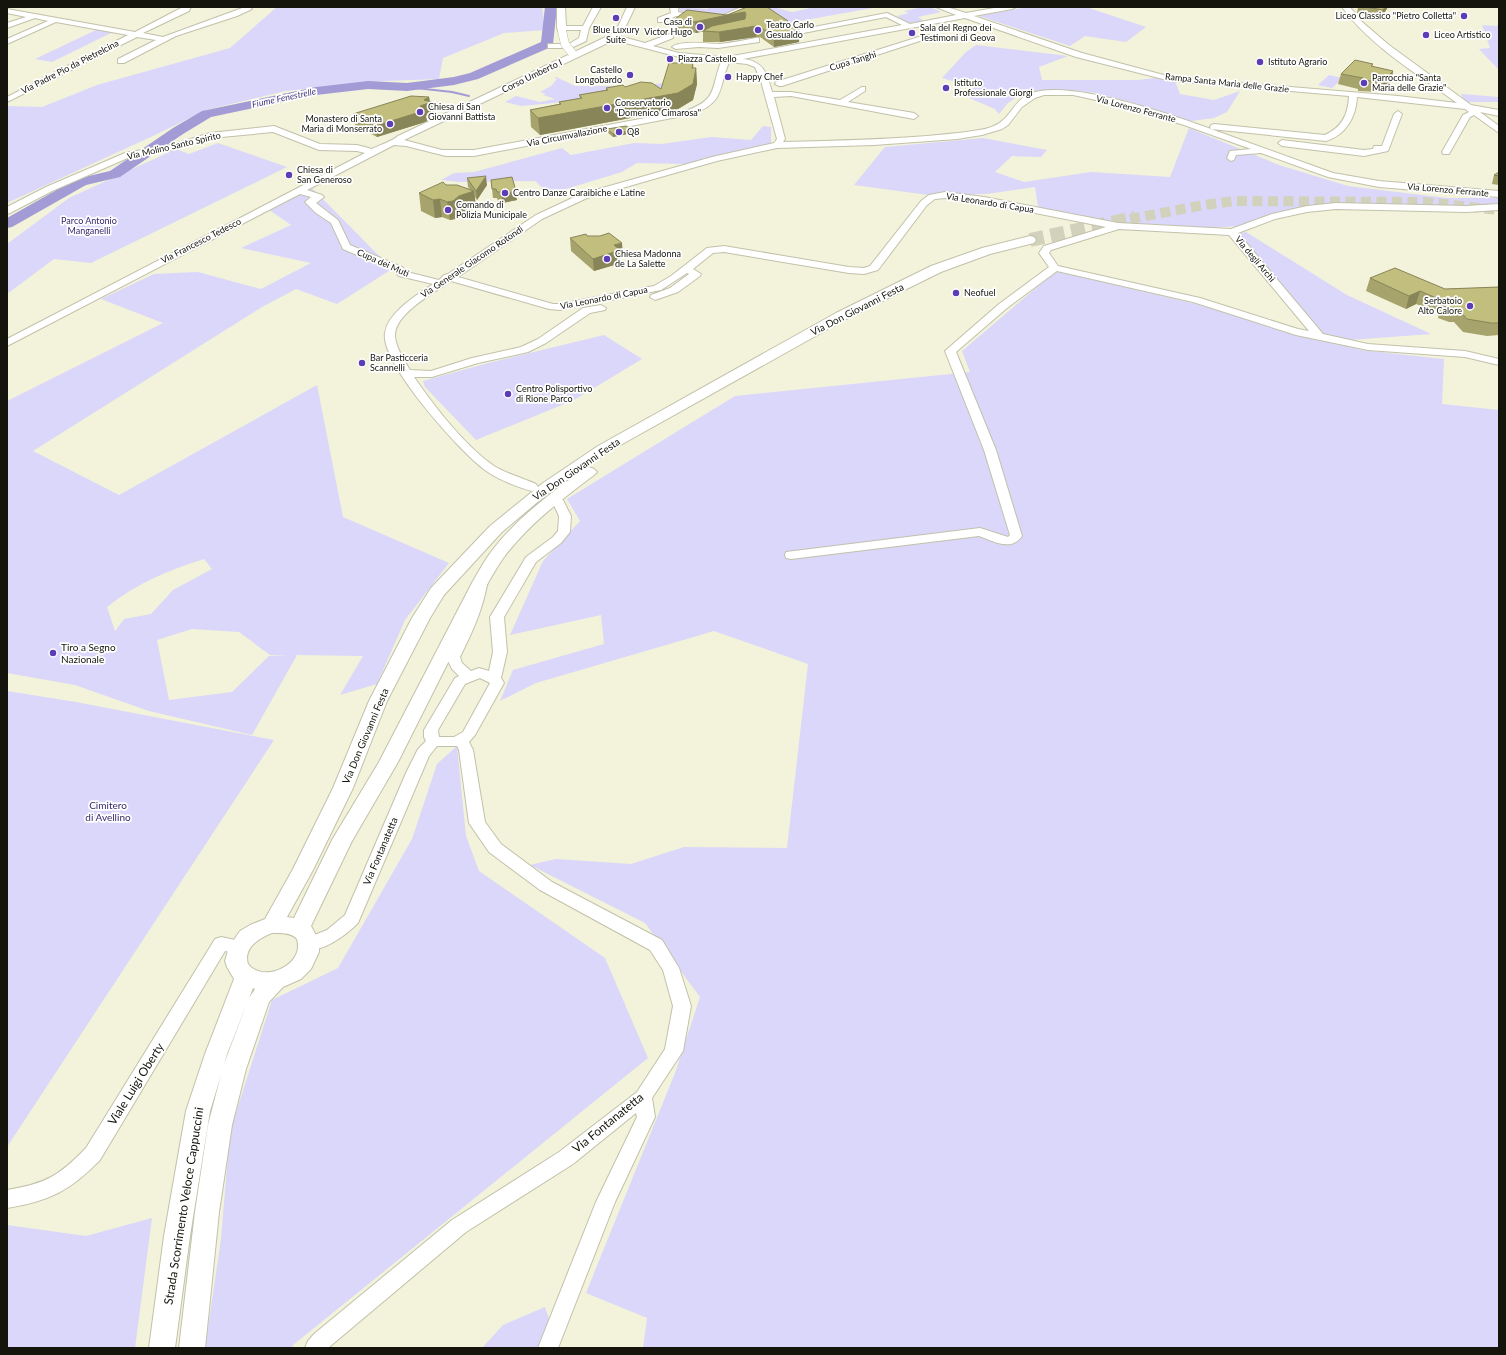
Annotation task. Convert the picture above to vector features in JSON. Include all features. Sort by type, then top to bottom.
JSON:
[{"type":"main road","name":"Via Don Giovanni Festa","points":[[272,926],[303,870],[343,788],[378,701],[421,618],[437,592],[496,529],[548,486],[603,449],[841,316],[936,269],[986,251],[1033,242],[941,276],[894,298],[649,434],[609,458],[555,497],[528,521],[497,555],[481,581],[388,762],[342,840],[304,936]]},
{"type":"main road","points":[[272,926],[291,926],[304,936],[309,953],[305,962],[297,970],[287,976],[276,980],[255,980],[246,977],[236,964],[236,956],[239,947],[252,933],[272,926]]},
{"type":"main road","name":"Strada Scorrimento Veloce Cappuccini","points":[[162,1348],[177,1236],[198,1111],[216,1054],[246,977]]},
{"type":"main road","points":[[192,1348],[207,1212],[220,1125],[234,1069],[260,998],[276,980]]},
{"type":"street","points":[[16,13],[35,7]]},
{"type":"street","name":"Via Padre Pio da Pietrelcina","points":[[7,100],[134,34],[186,9],[187,7]]},
{"type":"street","points":[[561,7],[561,29],[565,44],[574,54]]},
{"type":"street","points":[[551,46],[561,47],[573,45],[583,39],[585,28],[597,7]]},
{"type":"street","name":"Corso Umberto I","points":[[397,142],[401,138],[574,54],[613,37],[619,32],[631,7]]},
{"type":"street","points":[[661,20],[675,10],[716,21],[747,7]]},
{"type":"street","name":"Rampa Santa Maria delle Grazie","points":[[940,7],[967,15],[1079,55],[1171,79],[1383,97],[1467,107],[1499,113]]},
{"type":"street","points":[[726,60],[1012,7]]},
{"type":"street","points":[[1346,7],[1358,23],[1386,47],[1499,130]]},
{"type":"street","points":[[121,60],[163,39],[192,28],[240,14],[248,9]]},
{"type":"street","name":"Via Padre Pio da Pietrelcina","points":[[7,11],[134,34]]},
{"type":"street","points":[[793,33],[887,15],[909,26]]},
{"type":"street","points":[[7,26],[34,16]]},
{"type":"street","points":[[7,42],[55,20]]},
{"type":"street","points":[[561,29],[585,28]]},
{"type":"street","points":[[134,34],[163,39]]},
{"type":"street","points":[[645,46],[670,36]]},
{"type":"street","points":[[613,37],[667,52],[749,62],[767,68],[775,79],[791,94]]},
{"type":"street","name":"Cupa Tanghi","points":[[775,79],[928,37]]},
{"type":"street","points":[[667,52],[696,38]]},
{"type":"street","points":[[676,47],[700,45],[718,46],[756,40]]},
{"type":"street","name":"Via Circumvallazione","points":[[397,142],[442,153],[474,153],[690,112],[706,106],[715,98],[722,68],[726,60]]},
{"type":"street","points":[[758,66],[781,139],[778,145]]},
{"type":"street","points":[[841,103],[862,89]]},
{"type":"street","name":"Via Lorenzo Ferrante","points":[[778,145],[874,142],[957,136],[982,132],[999,127],[1005,123],[1019,105],[1032,96],[1044,93],[1060,92],[1116,102],[1187,123],[1314,170],[1353,180],[1379,184],[1499,194]]},
{"type":"street","points":[[768,95],[791,94],[914,116]]},
{"type":"street","points":[[1353,95],[1353,110]]},
{"type":"street","points":[[1326,138],[1342,129],[1353,110],[1360,103],[1371,98],[1383,97]]},
{"type":"street","points":[[1446,152],[1467,115],[1475,112]]},
{"type":"street","points":[[1385,149],[1398,114]]},
{"type":"street","points":[[1187,123],[1326,138],[1385,149]]},
{"type":"street","name":"Via Molino Santo Spirito","points":[[7,211],[49,189],[128,155],[154,151],[210,136],[274,129],[319,147],[357,148],[373,152]]},
{"type":"street","points":[[1251,147],[1243,138],[1252,134],[1270,133]]},
{"type":"street","name":"Via Francesco Tedesco","points":[[7,343],[298,190],[373,152],[397,142]]},
{"type":"street","points":[[1282,143],[1364,153],[1385,149]]},
{"type":"street","name":"Via Generale Giacomo Rotondi","points":[[532,487],[489,467],[453,434],[406,374],[398,359],[390,338],[391,331],[402,311],[444,280],[539,217],[567,203],[610,188],[715,159],[778,145]]},
{"type":"street","points":[[1231,158],[1233,153],[1262,151]]},
{"type":"street","name":"Cupa dei Muti","points":[[298,190],[319,197],[310,202],[319,211],[335,222],[346,247],[398,269],[403,274],[444,280]]},
{"type":"street","name":"Via Leonardo di Capua","points":[[444,280],[553,307],[560,307],[657,288],[675,278],[710,250],[724,249],[801,263],[864,271],[874,268],[924,203],[932,197],[945,195],[984,200],[1118,226]]},
{"type":"street","name":"Via degli Archi","points":[[1319,336],[1232,232],[1272,217],[1306,209],[1336,206],[1466,209],[1499,207]]},
{"type":"street","points":[[1232,232],[1118,226],[1047,248],[1044,253],[1055,268],[1196,300],[1296,332],[1368,347],[1465,354],[1499,362]]},
{"type":"street","points":[[791,555],[980,532],[1001,540],[1011,541],[1016,536],[990,450],[950,351],[1003,306],[1055,268]]},
{"type":"street","name":"Via Leonardo di Capua","points":[[406,374],[432,374],[476,360],[524,350],[542,341],[587,310],[659,296],[674,290],[696,274],[686,269]]},
{"type":"street","points":[[494,679],[500,652],[497,617],[531,560],[557,540],[564,532],[565,516],[560,503]]},
{"type":"street","points":[[470,676],[456,666],[453,657],[472,620],[477,606],[481,581]]},
{"type":"street","points":[[479,673],[488,675],[494,679],[497,683],[468,735],[461,740],[452,743],[434,741],[431,737],[431,730],[460,682],[479,673]]},
{"type":"street","name":"Via Fontanatetta","points":[[315,1348],[321,1341],[459,1226],[566,1158],[643,1096],[674,1051],[682,1006],[671,968],[656,945],[546,886],[495,848],[477,823],[466,750],[461,740]]},
{"type":"street","name":"Via Fontanatetta","points":[[304,936],[328,938],[343,928],[352,919],[413,773],[423,753],[434,741]]},
{"type":"street","name":"Viale Luigi Oberty","points":[[7,1199],[47,1191],[63,1182],[79,1169],[93,1154],[221,944],[239,947]]},
{"type":"street","points":[[548,1348],[606,1202],[646,1117],[643,1096]]},
{"type":"green space","points":[[277,7],[542,7],[545,30],[504,33],[443,58],[439,79],[383,81],[285,91],[206,110],[7,203],[7,106],[42,107],[97,85],[230,48]]},
{"type":"green space","points":[[681,7],[707,9],[710,7],[740,7],[713,19],[679,11]]},
{"type":"green space","points":[[773,7],[792,12],[815,7],[878,7],[778,25],[759,12]]},
{"type":"green space","points":[[922,7],[930,7],[941,12],[918,17],[924,21],[910,24],[897,16],[909,13],[904,11]]},
{"type":"green space","points":[[1028,7],[1086,7],[1146,27],[1126,42],[1085,36],[1070,46],[979,16]]},
{"type":"green space","points":[[1499,20],[1499,70],[1479,49],[1490,48],[1482,25],[1497,26]]},
{"type":"green space","points":[[98,29],[113,32],[52,62],[35,59]]},
{"type":"green space","points":[[976,45],[1068,56],[1039,67],[1042,80],[1138,80],[1155,78],[1175,81],[1180,94],[1214,100],[1240,91],[1227,112],[1214,118],[1184,122],[1130,102],[1095,93],[1067,90],[1025,91],[1008,103],[999,114],[995,109],[969,98],[974,87],[942,78],[966,52]]},
{"type":"green space","points":[[1329,75],[1343,78],[1332,88],[1318,85]]},
{"type":"green space","points":[[556,77],[575,86],[630,86],[667,83],[665,88],[596,99],[521,106],[505,102],[516,96],[540,102],[555,99],[543,95],[546,94],[540,92],[551,86],[557,79],[554,78]]},
{"type":"green space","points":[[1461,94],[1499,97],[1499,102],[1465,102]]},
{"type":"green space","points":[[763,126],[771,127],[771,146],[686,164],[637,163],[622,172],[549,194],[535,181],[460,182],[441,180],[454,173],[474,172],[562,148],[571,155],[634,143],[662,144],[711,137],[751,140]]},
{"type":"green space","points":[[1189,128],[1279,165],[1348,186],[1447,198],[1499,198],[1499,203],[1453,207],[1322,204],[1288,211],[1239,226],[1207,228],[1122,225],[1038,207],[1035,187],[986,194],[928,195],[854,185],[885,147],[983,138],[1047,150],[1041,157],[1012,156],[995,172],[1024,182],[1091,172],[1170,177]]},
{"type":"green space","name":"Parco Antonio Manganelli","points":[[218,143],[287,167],[91,263],[54,259],[7,294],[7,244],[69,198],[176,149],[189,154]]},
{"type":"green space","points":[[311,187],[392,269],[337,304],[296,289],[262,307],[33,451],[119,495],[317,385],[343,517],[449,563],[405,620],[377,684],[340,695],[363,656],[297,655],[252,735],[149,711],[75,685],[7,673],[7,401],[163,323],[101,299],[154,274],[198,272],[261,289],[311,263],[241,248],[291,225],[268,209]],"holes":[[[204,559],[212,569],[173,590],[151,614],[124,619],[115,631],[107,607],[129,591],[153,578]],[[192,629],[239,632],[270,655],[289,655],[269,656],[232,692],[169,700],[157,640]]]},
{"type":"green space","points":[[1246,232],[1347,295],[1431,334],[1350,340],[1322,334],[1237,234]]},
{"type":"green space","points":[[1056,271],[1192,303],[1361,350],[1444,359],[1442,404],[1499,410],[1499,1348],[643,1348],[647,1318],[586,1293],[675,1073],[700,997],[645,923],[530,865],[556,859],[631,864],[684,847],[787,848],[808,664],[714,631],[536,683],[500,701],[513,670],[604,644],[601,615],[510,635],[543,561],[580,521],[567,499],[735,396],[970,372],[962,351]]},
{"type":"green space","name":"Centro Polisportivo di Rione Parco","points":[[604,335],[642,359],[574,400],[476,440],[425,387],[423,381],[492,362]]},
{"type":"green space","name":"Cimitero di Avellino","points":[[7,691],[76,702],[274,740],[7,1147]]},
{"type":"green space","points":[[457,746],[466,836],[479,871],[605,958],[648,1058],[293,1345],[292,1348],[205,1348],[221,1239],[230,1131],[272,1000],[338,968],[412,839],[437,764]]},
{"type":"green space","points":[[152,1218],[135,1348],[7,1348],[7,1225],[86,1236]]},
{"type":"green space","points":[[545,1307],[551,1325],[542,1348],[482,1348],[503,1325]]},
{"type":"building","points":[[747,7],[767,7],[788,21],[786,23],[800,32],[774,36],[756,26],[719,32],[703,31],[712,26],[745,19],[745,12],[727,15]]},
{"type":"building","points":[[1366,7],[1385,7],[1383,10]]},
{"type":"building","points":[[687,10],[727,15],[695,22],[675,19]]},
{"type":"building","points":[[1355,60],[1373,64],[1371,66],[1393,71],[1383,82],[1360,80],[1363,78],[1341,74]]},
{"type":"building","points":[[669,63],[693,63],[692,68],[696,68],[693,84],[678,93],[538,118],[530,110],[561,104],[559,102],[582,98],[579,95],[608,90],[606,88],[623,85],[625,87],[641,82],[652,83],[661,89]]},
{"type":"building","points":[[411,96],[429,97],[424,100],[432,102],[420,106],[425,109],[420,112],[375,126],[353,114]]},
{"type":"building","points":[[626,126],[632,130],[613,134],[607,129]]},
{"type":"building","points":[[486,176],[476,191],[467,178]]},
{"type":"building","points":[[512,177],[516,191],[502,194],[501,192],[497,192],[496,189],[492,189],[491,180]]},
{"type":"building","points":[[443,182],[446,185],[457,185],[474,191],[459,196],[453,201],[447,202],[440,199],[433,200],[419,193]]},
{"type":"building","points":[[609,233],[622,243],[614,245],[620,250],[593,259],[570,238],[586,234],[587,236],[600,236]]},
{"type":"building","points":[[1395,268],[1445,289],[1499,287],[1499,323],[1467,319],[1458,309],[1453,309],[1442,305],[1443,301],[1420,291],[1409,296],[1370,278]]},
{"type":"waterway","name":"Fiume Fenestrelle","points":[[7,224],[81,182],[115,174],[178,131],[207,114],[316,91],[368,85],[407,87],[454,81],[474,76],[547,44],[551,7]]},
{"type":"waterway","points":[[407,87],[452,92],[469,96]]},
{"type":"tunnel","points":[[1132,219],[1204,205],[1236,201],[1424,202],[1499,210]]},
{"type":"tunnel","points":[[1030,240],[1132,219]]},
{"type":"place","name":"Liceo Classico \"Pietro Colletta\"","points":[[1464,16]]},
{"type":"place","name":"Blue Luxury Suite","points":[[616,18]]},
{"type":"place","name":"Casa di Victor Hugo","points":[[700,27]]},
{"type":"place","name":"Teatro Carlo Gesualdo","points":[[758,30]]},
{"type":"place","name":"Sala del Regno dei Testimoni di Geova","points":[[912,33]]},
{"type":"place","name":"Liceo Artistico","points":[[1426,35]]},
{"type":"place","name":"Piazza Castello","points":[[670,59]]},
{"type":"place","name":"Istituto Agrario","points":[[1260,62]]},
{"type":"place","name":"Castello Longobardo","points":[[630,75]]},
{"type":"place","name":"Happy Chef","points":[[728,77]]},
{"type":"place","name":"Parrocchia \"Santa Maria delle Grazie\"","points":[[1364,83]]},
{"type":"place","name":"Istituto Professionale Giorgi","points":[[946,88]]},
{"type":"place","name":"Conservatorio \"Domenico Cimarosa\"","points":[[607,108]]},
{"type":"place","name":"Chiesa di San Giovanni Battista","points":[[420,112]]},
{"type":"place","name":"Monastero di Santa Maria di Monserrato","points":[[390,124]]},
{"type":"place","name":"Q8","points":[[619,132]]},
{"type":"place","name":"Chiesa di San Generoso","points":[[289,175]]},
{"type":"place","name":"Centro Danze Caraibiche e Latine","points":[[505,193]]},
{"type":"place","name":"Comando di Polizia Municipale","points":[[448,210]]},
{"type":"place","name":"Chiesa Madonna de La Salette","points":[[607,259]]},
{"type":"place","name":"Neofuel","points":[[956,293]]},
{"type":"place","name":"Serbatoio Alto Calore","points":[[1470,306]]},
{"type":"place","name":"Bar Pasticceria Scannelli","points":[[362,363]]},
{"type":"place","name":"Centro Polisportivo di Rione Parco","points":[[508,394]]},
{"type":"place","name":"Tiro a Segno Nazionale","points":[[53,653]]}]
